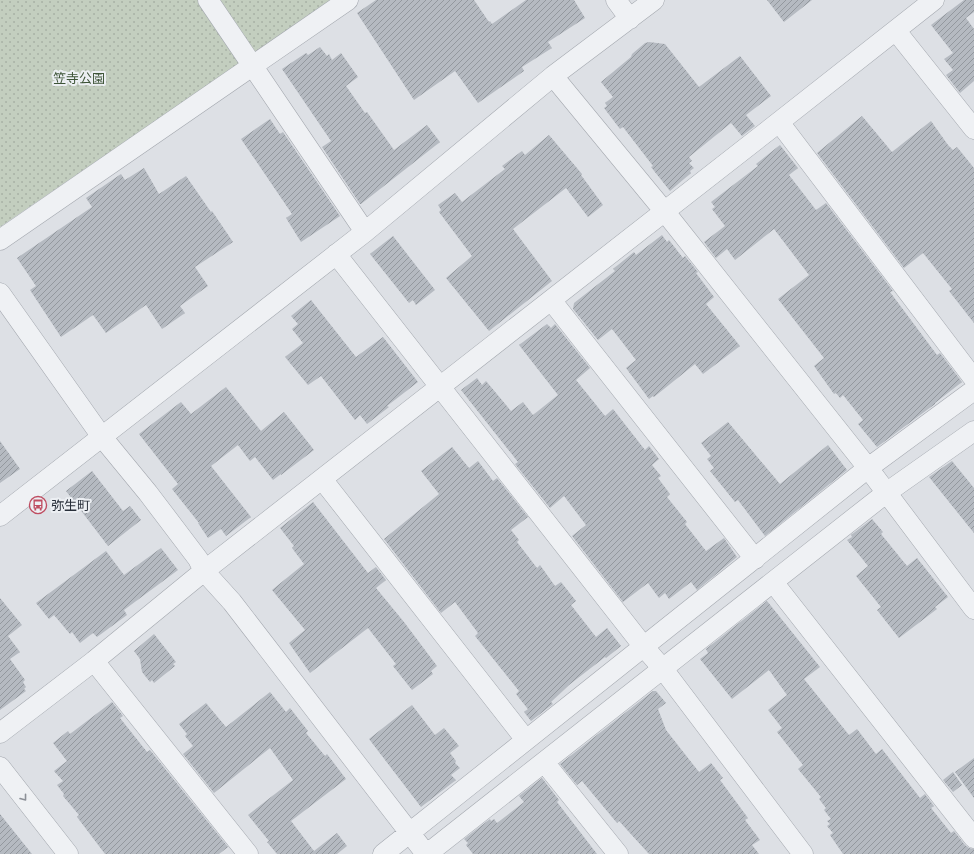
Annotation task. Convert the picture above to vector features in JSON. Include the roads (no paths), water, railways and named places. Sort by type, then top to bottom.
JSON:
[{"type":"street","points":[[208,0],[365,232]]},
{"type":"street","points":[[0,240],[348,0]]},
{"type":"street","points":[[616,0],[630,19]]},
{"type":"street","points":[[0,516],[365,232],[553,76],[654,0]]},
{"type":"street","points":[[0,733],[94,661],[204,571],[665,212],[934,0]]},
{"type":"street","points":[[896,30],[974,129]]},
{"type":"street","points":[[553,76],[665,212],[868,468],[974,609]]},
{"type":"street","points":[[780,122],[974,379]]},
{"type":"street","points":[[336,254],[644,647],[663,669],[803,854]]},
{"type":"street","points":[[0,293],[102,437],[148,492],[198,559],[204,571],[232,602],[426,854],[886,493],[974,430]]},
{"type":"street","points":[[551,300],[755,559]]},
{"type":"street","points":[[383,854],[868,468],[974,390]]},
{"type":"street","points":[[322,479],[526,740]]},
{"type":"street","points":[[774,582],[974,838]]},
{"type":"street","points":[[94,661],[248,854]]},
{"type":"street","points":[[544,762],[618,854]]},
{"type":"street","points":[[0,767],[68,854]]},
{"type":"place","name":"弥生町","points":[[38,505]]},
{"type":"park label","name":"笠寺公園","points":[[79,78]]}]
